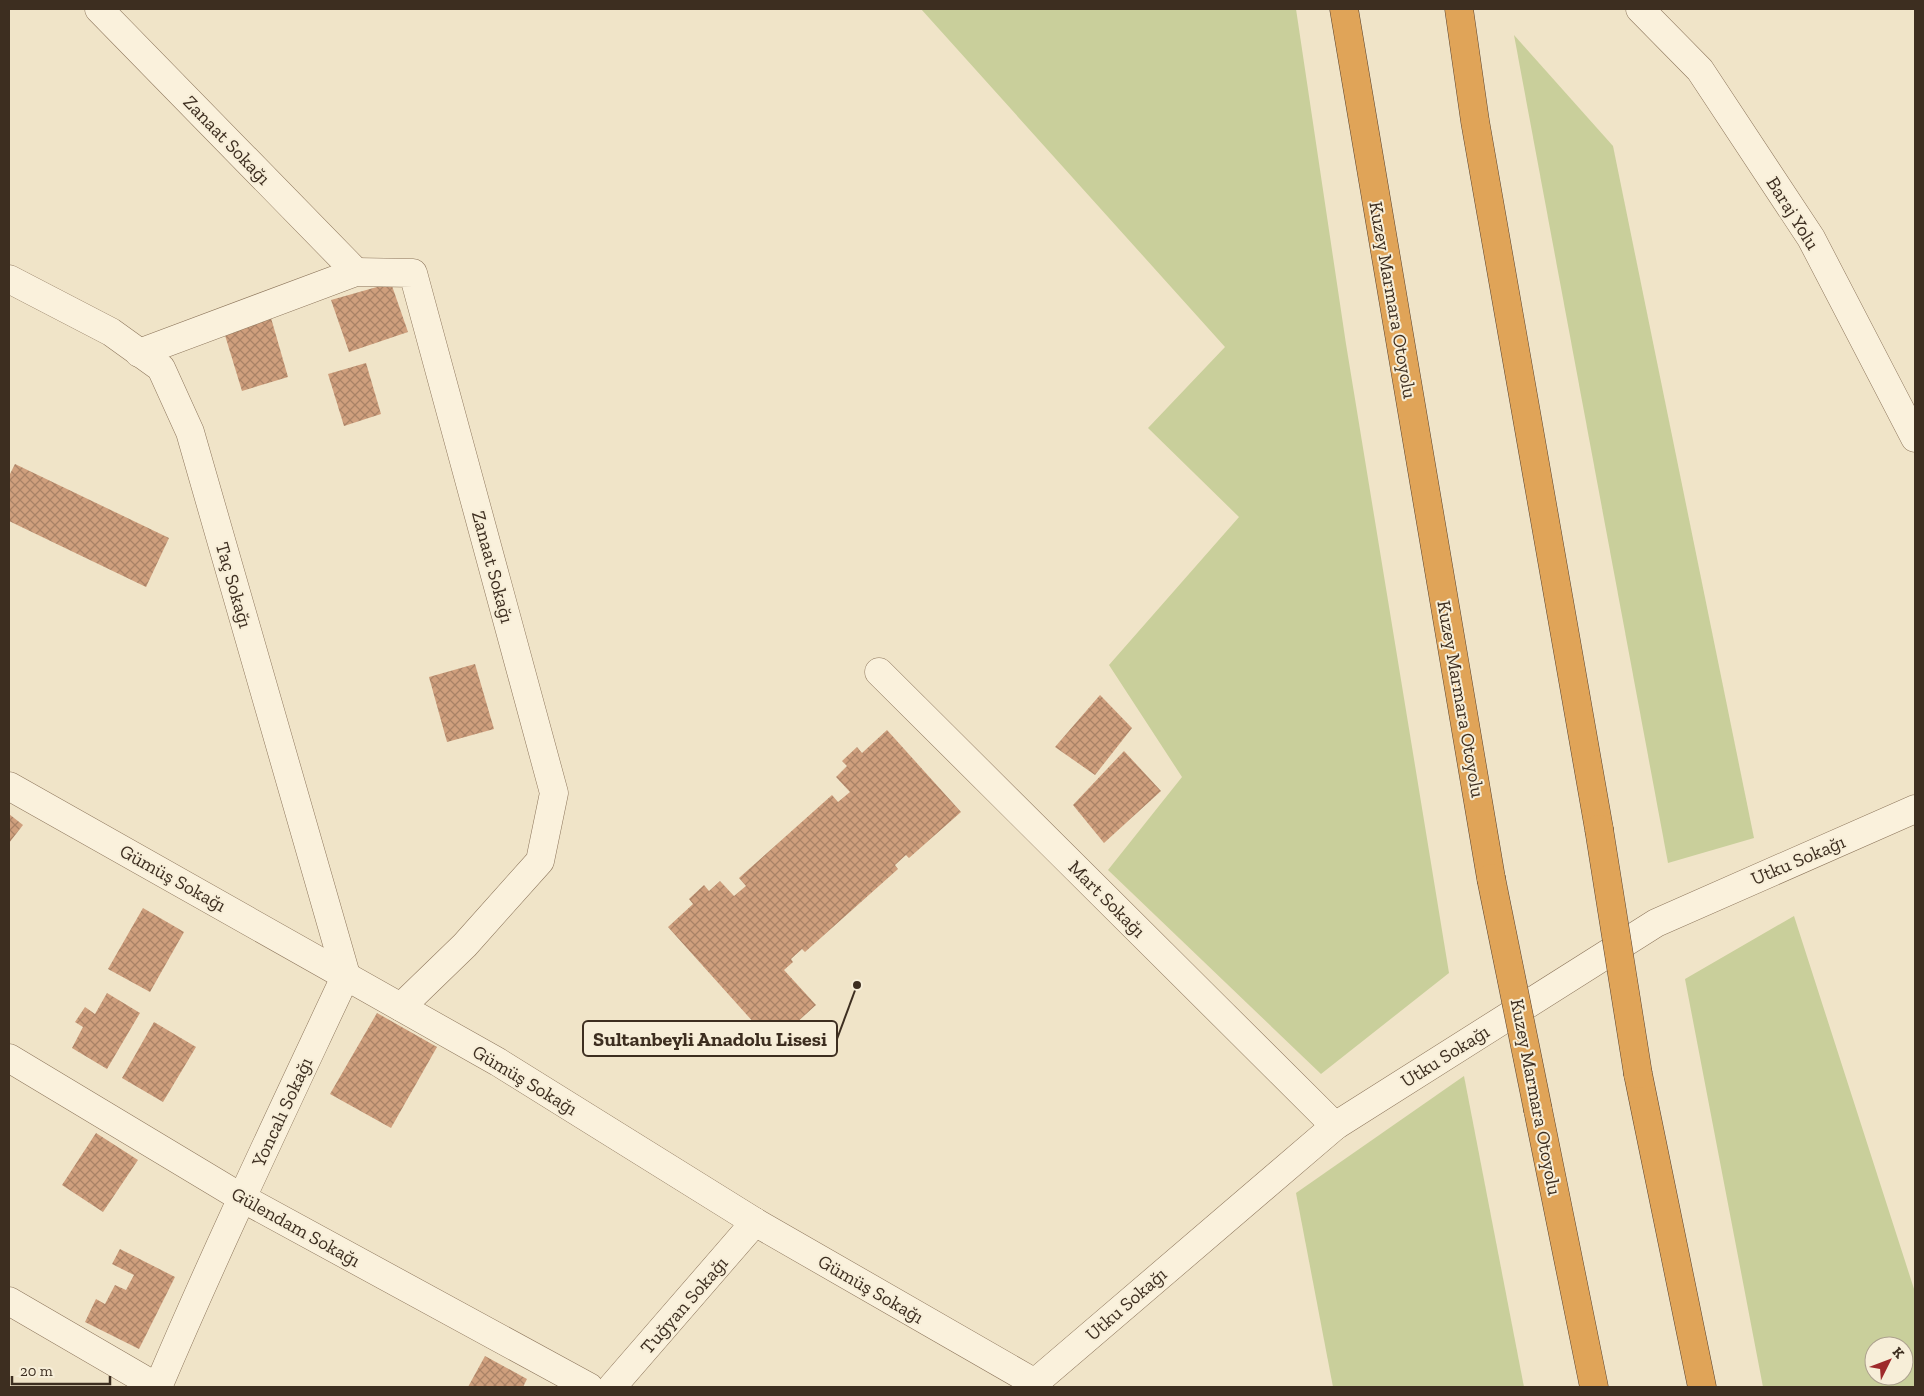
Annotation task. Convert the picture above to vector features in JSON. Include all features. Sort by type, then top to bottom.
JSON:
[{"type":"highway","name":"Kuzey Marmara Otoyolu","points":[[1344,9],[1491,878],[1594,1387]]},
{"type":"highway","points":[[1459,9],[1477,130],[1598,829],[1638,1074],[1702,1387]]},
{"type":"street","name":"Zanaat Sokağı","points":[[99,9],[356,272],[413,273],[554,793],[540,861],[465,945],[400,1007]]},
{"type":"street","name":"Baraj Yolu","points":[[1640,9],[1700,70],[1811,238],[1915,438]]},
{"type":"street","points":[[139,353],[356,272]]},
{"type":"street","name":"Taç Sokağı","points":[[9,279],[111,332],[160,368],[190,432],[346,975]]},
{"type":"street","name":"Mart Sokağı","points":[[879,672],[1335,1126]]},
{"type":"street","name":"Gümüş Sokağı","points":[[9,786],[498,1062],[755,1222],[1032,1385]]},
{"type":"street","name":"Utku Sokağı","points":[[1032,1385],[1335,1126],[1656,922],[1915,809]]},
{"type":"street","name":"Yoncalı Sokağı","points":[[158,1387],[192,1307],[346,975]]},
{"type":"street","name":"Gülendam Sokağı","points":[[9,1058],[242,1198],[589,1387]]},
{"type":"street","name":"Tuğyan Sokağı","points":[[612,1387],[755,1222]]},
{"type":"street","points":[[9,1301],[158,1387]]},
{"type":"green space","points":[[921,9],[1296,9],[1346,344],[1449,973],[1321,1074],[1108,870],[1182,777],[1109,665],[1239,517],[1148,428],[1225,347]]},
{"type":"green space","points":[[1514,35],[1613,146],[1754,838],[1668,863]]},
{"type":"green space","points":[[1794,916],[1915,1292],[1915,1387],[1763,1387],[1685,979]]},
{"type":"green space","points":[[1464,1076],[1524,1387],[1333,1387],[1296,1193]]},
{"type":"building","points":[[391,283],[408,332],[349,352],[331,300]]},
{"type":"building","points":[[271,318],[288,377],[242,391],[224,332]]},
{"type":"building","points":[[366,363],[381,414],[344,426],[328,374]]},
{"type":"building","points":[[15,464],[169,538],[146,587],[9,521],[9,476]]},
{"type":"building","points":[[475,664],[494,729],[447,742],[429,677]]},
{"type":"building","points":[[1100,695],[1132,728],[1095,775],[1055,747]]},
{"type":"building","points":[[887,730],[961,812],[909,858],[906,855],[895,865],[898,869],[805,952],[802,949],[791,959],[793,962],[784,970],[816,1005],[773,1044],[668,927],[693,904],[689,899],[704,885],[709,891],[720,881],[734,896],[746,886],[739,878],[832,795],[838,802],[850,792],[836,777],[847,766],[842,761],[857,747],[862,753]]},
{"type":"building","points":[[1124,751],[1161,791],[1104,843],[1073,805]]},
{"type":"building","points":[[9,814],[23,825],[9,843]]},
{"type":"building","points":[[143,908],[184,932],[150,992],[108,969]]},
{"type":"building","points":[[107,993],[140,1013],[107,1069],[72,1048],[83,1027],[75,1022],[85,1007],[95,1014]]},
{"type":"building","points":[[377,1013],[437,1047],[391,1128],[330,1094]]},
{"type":"building","points":[[154,1022],[196,1047],[163,1102],[122,1078]]},
{"type":"building","points":[[96,1133],[138,1160],[103,1212],[62,1185]]},
{"type":"building","points":[[120,1249],[175,1277],[139,1349],[85,1322],[96,1299],[105,1304],[115,1285],[126,1290],[134,1275],[112,1264]]},
{"type":"building","points":[[485,1356],[527,1379],[523,1387],[468,1387]]},
{"type":"place","name":"Sultanbeyli Anadolu Lisesi","points":[[857,985]]}]
